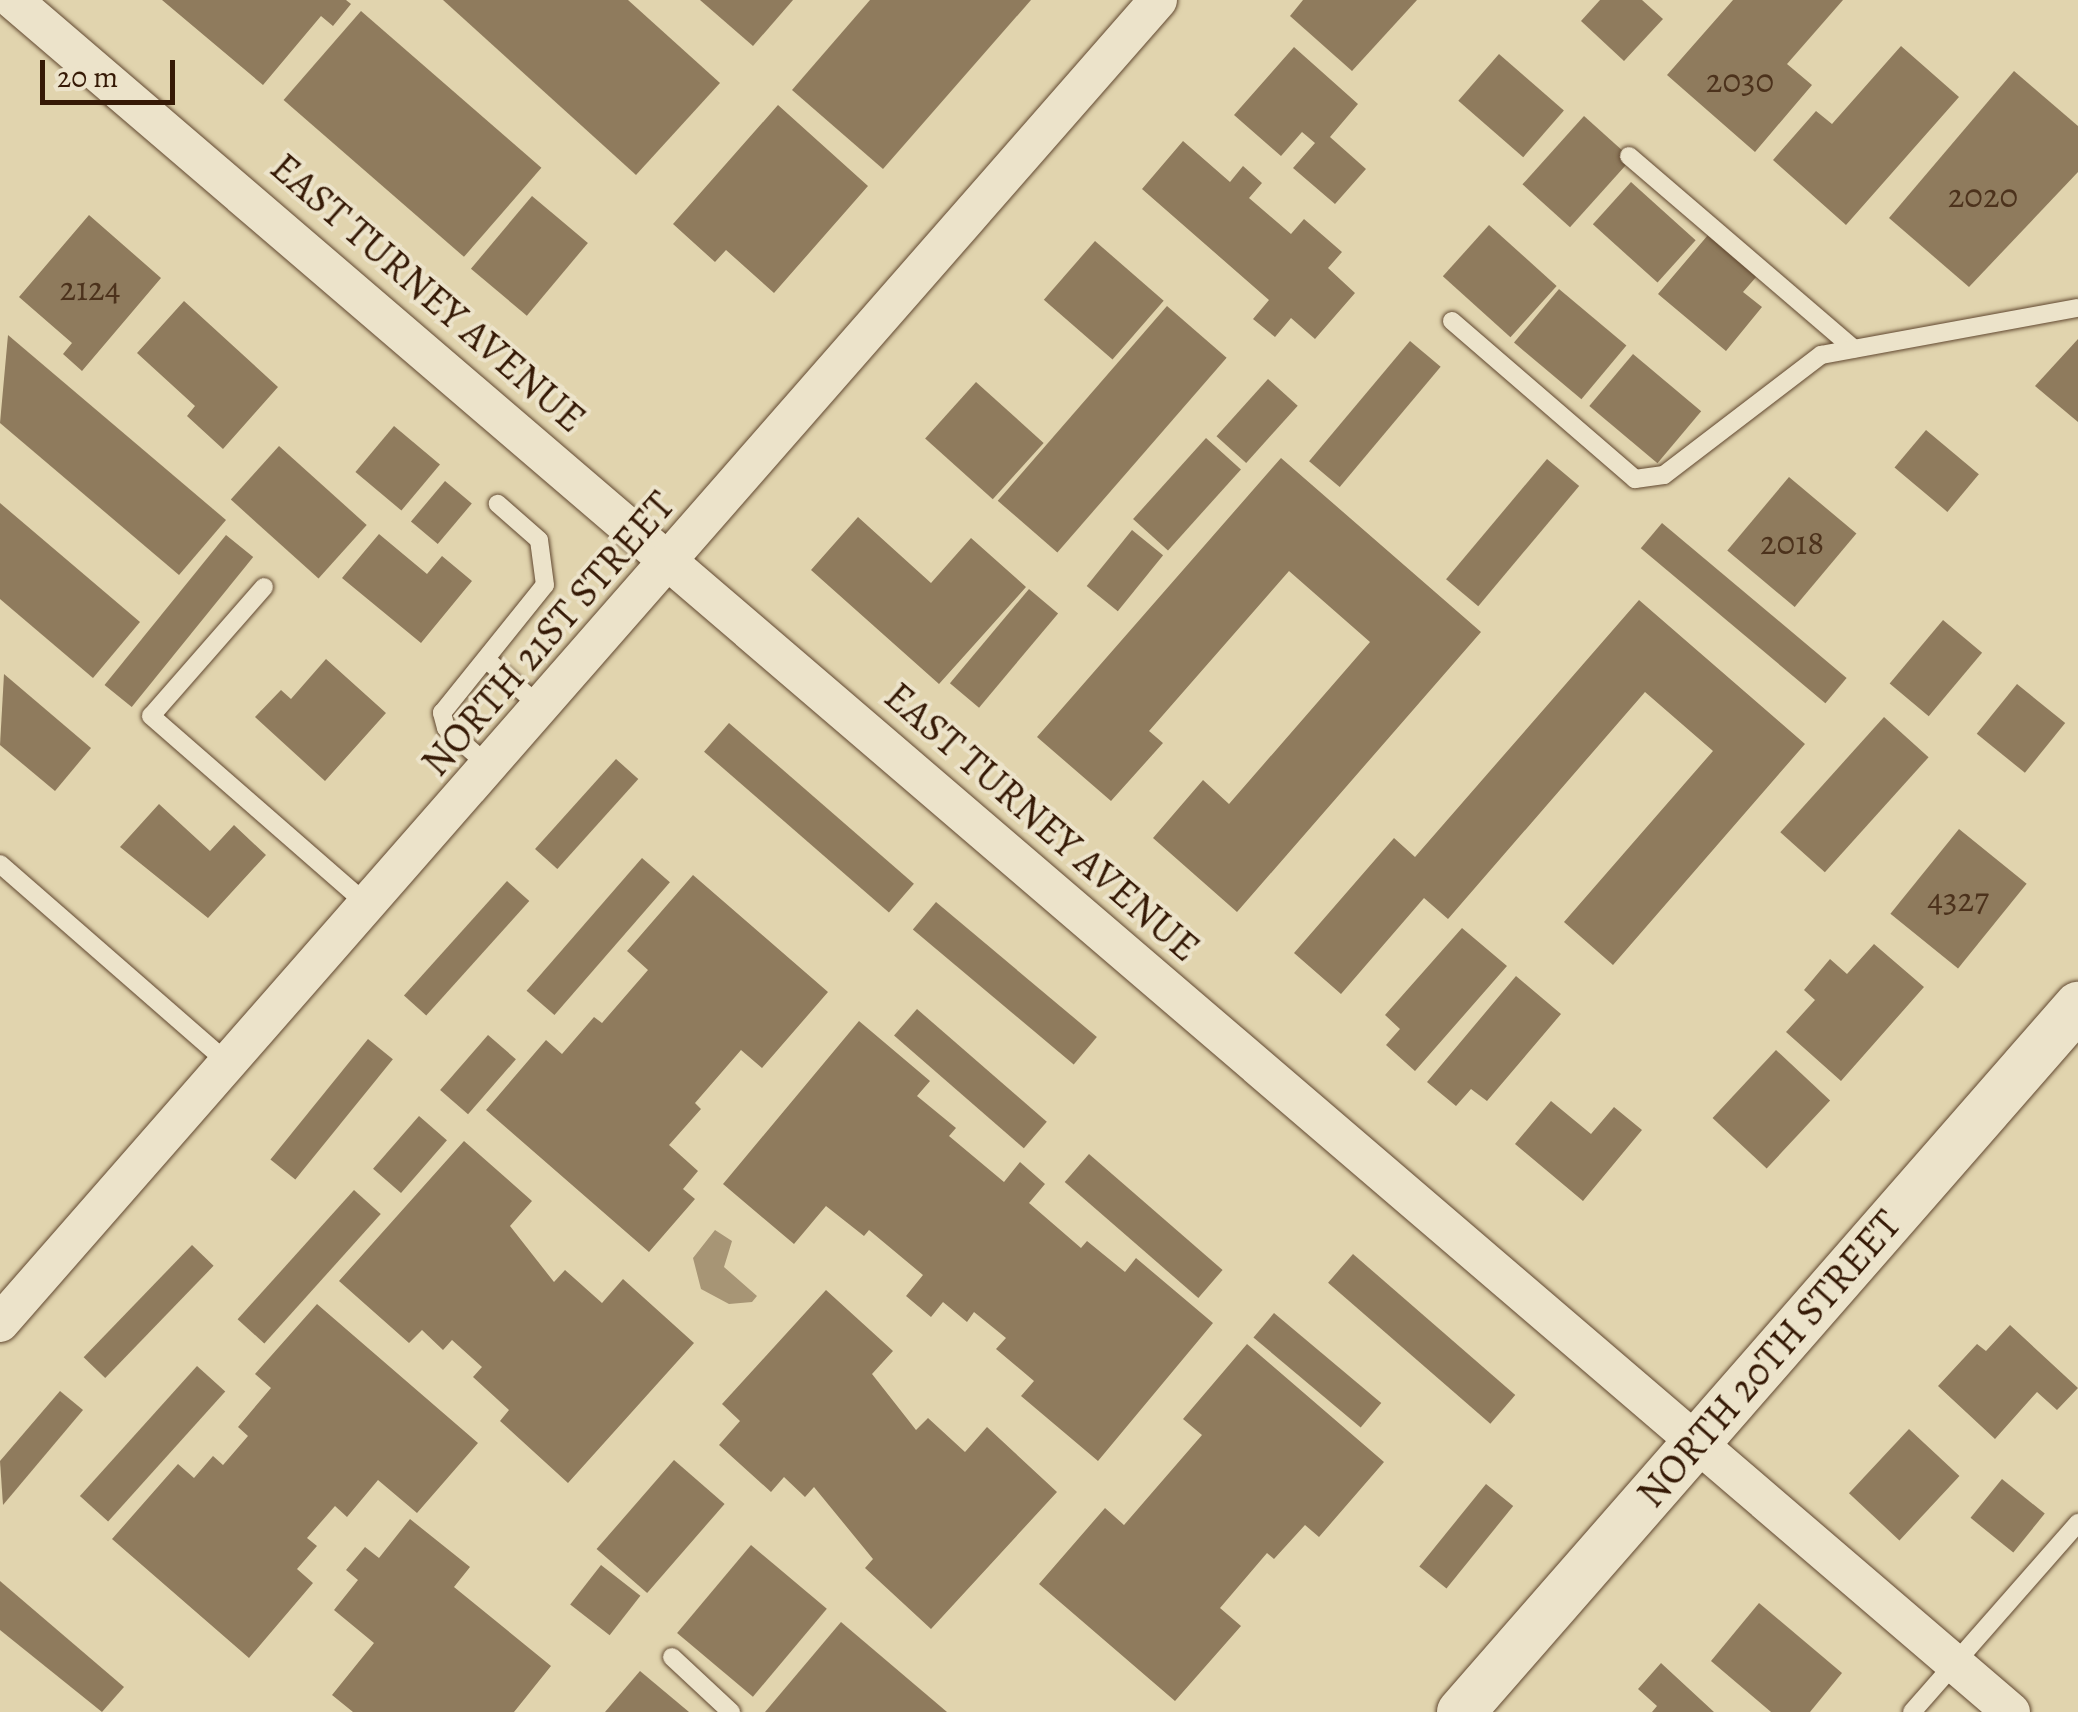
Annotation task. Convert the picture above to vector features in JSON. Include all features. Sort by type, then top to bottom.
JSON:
[{"type":"street","name":"EAST TURNEY AVENUE","points":[[14,0],[2011,1712]]},
{"type":"street","name":"NORTH 21ST STREET","points":[[4,1312],[543,709],[1158,0]]},
{"type":"street","name":"NORTH 20TH STREET","points":[[1461,1712],[2078,1006]]},
{"type":"lane","points":[[1629,156],[1854,349]]},
{"type":"lane","points":[[1452,322],[1636,479],[1664,475],[1821,355],[2078,308]]},
{"type":"lane","points":[[491,768],[446,728],[442,713],[544,585],[539,540],[498,504]]},
{"type":"lane","points":[[264,587],[151,716],[369,906]]},
{"type":"lane","points":[[486,660],[543,709]]},
{"type":"lane","points":[[0,864],[228,1064]]},
{"type":"lane","points":[[1912,1712],[2078,1523]]},
{"type":"lane","points":[[672,1657],[731,1712]]},
{"type":"shaded area","points":[[715,1230],[732,1241],[724,1267],[757,1296],[752,1302],[729,1304],[701,1289],[693,1258]]},
{"type":"building","points":[[162,0],[346,0],[351,4],[333,26],[321,16],[263,85]]},
{"type":"building","points":[[443,0],[628,0],[720,83],[636,175]]},
{"type":"building","points":[[700,0],[793,0],[753,46]]},
{"type":"building","points":[[870,0],[1031,0],[883,169],[792,90]]},
{"type":"building","points":[[1303,0],[1417,0],[1352,71],[1290,16]]},
{"type":"building","points":[[1600,0],[1642,0],[1663,19],[1624,61],[1581,21]]},
{"type":"building","points":[[1733,0],[1843,0],[1787,64],[1812,85],[1755,152],[1667,75]]},
{"type":"building","points":[[361,11],[541,168],[464,257],[284,100]]},
{"type":"building","points":[[1901,46],[1959,97],[1846,225],[1773,160],[1816,111],[1832,124]]},
{"type":"building","points":[[1294,47],[1358,104],[1330,137],[1366,169],[1335,204],[1293,168],[1315,143],[1302,132],[1281,156],[1234,115]]},
{"type":"building","points":[[1499,54],[1564,110],[1523,157],[1458,101]]},
{"type":"building","points":[[2014,71],[2078,126],[2078,172],[1969,287],[1889,218]]},
{"type":"building","points":[[778,105],[868,186],[774,293],[726,250],[715,262],[673,224]]},
{"type":"building","points":[[1584,116],[1632,159],[1570,227],[1522,184]]},
{"type":"building","points":[[1183,141],[1230,182],[1243,166],[1262,183],[1249,198],[1291,234],[1304,219],[1342,252],[1328,268],[1355,293],[1315,339],[1291,318],[1275,337],[1253,319],[1269,300],[1142,189]]},
{"type":"building","points":[[1631,182],[1696,240],[1658,283],[1593,224]]},
{"type":"building","points":[[532,196],[588,243],[527,316],[471,269]]},
{"type":"building","points":[[89,215],[161,278],[82,371],[63,354],[72,343],[19,297]]},
{"type":"building","points":[[1489,225],[1557,286],[1510,337],[1443,276]]},
{"type":"building","points":[[1708,235],[1757,276],[1743,292],[1762,307],[1726,351],[1658,294]]},
{"type":"building","points":[[1095,241],[1164,301],[1113,360],[1044,300]]},
{"type":"building","points":[[1559,289],[1626,346],[1581,399],[1514,343]]},
{"type":"building","points":[[184,301],[278,387],[223,449],[187,416],[195,406],[137,353]]},
{"type":"building","points":[[1167,306],[1227,358],[1057,553],[998,501]]},
{"type":"building","points":[[8,335],[226,520],[179,575],[0,423]]},
{"type":"building","points":[[2078,339],[2078,422],[2035,386]]},
{"type":"building","points":[[1410,341],[1441,367],[1340,487],[1309,461]]},
{"type":"building","points":[[1633,354],[1701,411],[1657,463],[1589,406]]},
{"type":"building","points":[[1268,379],[1298,406],[1246,463],[1216,436]]},
{"type":"building","points":[[976,382],[1044,443],[993,499],[925,438]]},
{"type":"building","points":[[394,426],[440,465],[401,511],[355,472]]},
{"type":"building","points":[[1926,430],[1979,474],[1947,512],[1895,468]]},
{"type":"building","points":[[1206,438],[1241,469],[1168,550],[1133,519]]},
{"type":"building","points":[[279,446],[367,525],[319,578],[231,500]]},
{"type":"building","points":[[1281,458],[1481,632],[1237,912],[1153,838],[1203,780],[1229,804],[1370,642],[1289,571],[1149,731],[1163,743],[1111,801],[1037,737]]},
{"type":"building","points":[[1547,459],[1579,486],[1478,606],[1446,579]]},
{"type":"building","points":[[1789,477],[1856,534],[1795,607],[1727,551]]},
{"type":"building","points":[[445,481],[472,503],[438,544],[411,522]]},
{"type":"building","points":[[0,503],[140,622],[93,678],[0,599]]},
{"type":"building","points":[[858,517],[931,583],[971,538],[1026,587],[939,684],[811,570]]},
{"type":"building","points":[[1662,523],[1847,678],[1825,703],[1641,548]]},
{"type":"building","points":[[1132,530],[1163,555],[1118,611],[1087,586]]},
{"type":"building","points":[[379,534],[427,574],[442,556],[472,581],[421,643],[342,578]]},
{"type":"building","points":[[226,535],[253,557],[132,707],[105,685]]},
{"type":"building","points":[[1029,589],[1058,613],[979,708],[950,683]]},
{"type":"building","points":[[1639,600],[1805,744],[1613,965],[1564,922],[1713,751],[1645,692],[1448,919],[1424,898],[1341,994],[1294,953],[1394,838],[1415,857]]},
{"type":"building","points":[[1943,620],[1982,653],[1929,716],[1890,684]]},
{"type":"building","points":[[326,659],[386,713],[325,781],[255,717],[281,690],[291,699]]},
{"type":"building","points":[[4,674],[91,748],[55,791],[0,745]]},
{"type":"building","points":[[2017,684],[2065,723],[2025,773],[1977,734]]},
{"type":"building","points":[[1884,717],[1929,757],[1825,872],[1780,832]]},
{"type":"building","points":[[729,723],[914,884],[889,912],[704,752]]},
{"type":"building","points":[[616,759],[638,779],[557,869],[535,849]]},
{"type":"building","points":[[159,804],[210,851],[234,825],[266,855],[208,918],[120,847]]},
{"type":"building","points":[[1959,829],[2027,884],[1958,968],[1890,914]]},
{"type":"building","points":[[642,858],[670,882],[554,1015],[527,991]]},
{"type":"building","points":[[693,875],[828,992],[762,1068],[741,1050],[695,1103],[701,1109],[669,1145],[698,1171],[683,1189],[695,1199],[649,1252],[486,1110],[546,1040],[562,1054],[594,1017],[602,1023],[648,970],[627,951]]},
{"type":"building","points":[[507,881],[529,901],[426,1016],[404,995]]},
{"type":"building","points":[[936,902],[1097,1037],[1074,1065],[913,930]]},
{"type":"building","points":[[1462,928],[1507,966],[1415,1071],[1386,1045],[1400,1029],[1385,1015]]},
{"type":"building","points":[[1874,944],[1924,987],[1841,1081],[1786,1032],[1815,1000],[1804,990],[1830,959],[1847,974]]},
{"type":"building","points":[[1516,976],[1561,1014],[1487,1101],[1471,1089],[1456,1106],[1427,1082]]},
{"type":"building","points":[[917,1009],[1047,1122],[1024,1148],[894,1035]]},
{"type":"building","points":[[859,1021],[930,1081],[917,1096],[956,1128],[949,1136],[1004,1182],[1020,1162],[1045,1184],[1029,1203],[1081,1248],[1087,1241],[1125,1272],[1136,1258],[1213,1323],[1098,1461],[1021,1396],[1034,1381],[996,1349],[1006,1338],[974,1312],[967,1322],[943,1302],[931,1317],[906,1296],[923,1275],[869,1230],[864,1236],[826,1206],[794,1244],[723,1184]]},
{"type":"building","points":[[488,1035],[516,1059],[468,1114],[440,1090]]},
{"type":"building","points":[[368,1039],[393,1059],[295,1180],[270,1159]]},
{"type":"building","points":[[1776,1050],[1830,1100],[1767,1168],[1713,1118]]},
{"type":"building","points":[[1551,1101],[1591,1134],[1614,1107],[1642,1130],[1583,1201],[1515,1144]]},
{"type":"building","points":[[419,1116],[447,1140],[401,1193],[373,1169]]},
{"type":"building","points":[[464,1141],[532,1201],[510,1226],[554,1282],[565,1270],[602,1303],[623,1279],[694,1343],[568,1483],[500,1421],[509,1410],[473,1377],[482,1367],[452,1340],[443,1350],[422,1330],[409,1343],[339,1281]]},
{"type":"building","points":[[1089,1154],[1223,1270],[1198,1298],[1065,1182]]},
{"type":"building","points":[[354,1190],[381,1214],[264,1343],[238,1319]]},
{"type":"building","points":[[192,1245],[214,1266],[105,1378],[84,1357]]},
{"type":"building","points":[[1353,1254],[1515,1395],[1490,1424],[1328,1283]]},
{"type":"building","points":[[826,1290],[893,1351],[872,1374],[916,1430],[928,1418],[965,1452],[987,1427],[1057,1492],[931,1629],[865,1568],[873,1559],[814,1487],[805,1497],[784,1477],[771,1492],[719,1445],[740,1421],[722,1404]]},
{"type":"building","points":[[317,1304],[478,1443],[417,1513],[378,1480],[347,1517],[335,1506],[307,1538],[317,1546],[297,1569],[313,1583],[249,1658],[112,1539],[178,1464],[194,1478],[213,1456],[223,1465],[248,1436],[238,1427],[271,1388],[255,1374]]},
{"type":"building","points":[[1274,1313],[1381,1403],[1361,1428],[1253,1338]]},
{"type":"building","points":[[2010,1325],[2078,1388],[2057,1410],[2037,1392],[1995,1439],[1938,1386],[1977,1344],[1986,1351]]},
{"type":"building","points":[[1247,1344],[1384,1462],[1319,1537],[1305,1525],[1274,1559],[1267,1553],[1220,1608],[1241,1626],[1175,1701],[1039,1584],[1105,1508],[1124,1525],[1202,1435],[1183,1419]]},
{"type":"building","points":[[197,1366],[225,1391],[108,1521],[80,1496]]},
{"type":"building","points":[[60,1391],[83,1410],[3,1505],[0,1461]]},
{"type":"building","points":[[1909,1429],[1959,1476],[1899,1540],[1849,1493]]},
{"type":"building","points":[[674,1460],[725,1504],[647,1593],[597,1549]]},
{"type":"building","points":[[2002,1479],[2045,1514],[2013,1552],[1971,1518]]},
{"type":"building","points":[[1486,1484],[1513,1506],[1446,1588],[1419,1566]]},
{"type":"building","points":[[410,1519],[470,1567],[454,1587],[551,1666],[514,1712],[353,1712],[332,1695],[374,1643],[334,1610],[358,1580],[346,1570],[365,1547],[379,1558]]},
{"type":"building","points":[[751,1545],[827,1609],[753,1697],[677,1633]]},
{"type":"building","points":[[601,1565],[640,1596],[610,1635],[570,1604]]},
{"type":"building","points":[[0,1581],[124,1687],[102,1712],[0,1630]]},
{"type":"building","points":[[1759,1603],[1842,1673],[1810,1712],[1771,1712],[1711,1661]]},
{"type":"building","points":[[841,1622],[947,1712],[765,1712]]},
{"type":"building","points":[[1661,1663],[1714,1712],[1652,1712],[1657,1706],[1638,1689]]},
{"type":"building","points":[[640,1671],[689,1712],[605,1712]]}]
